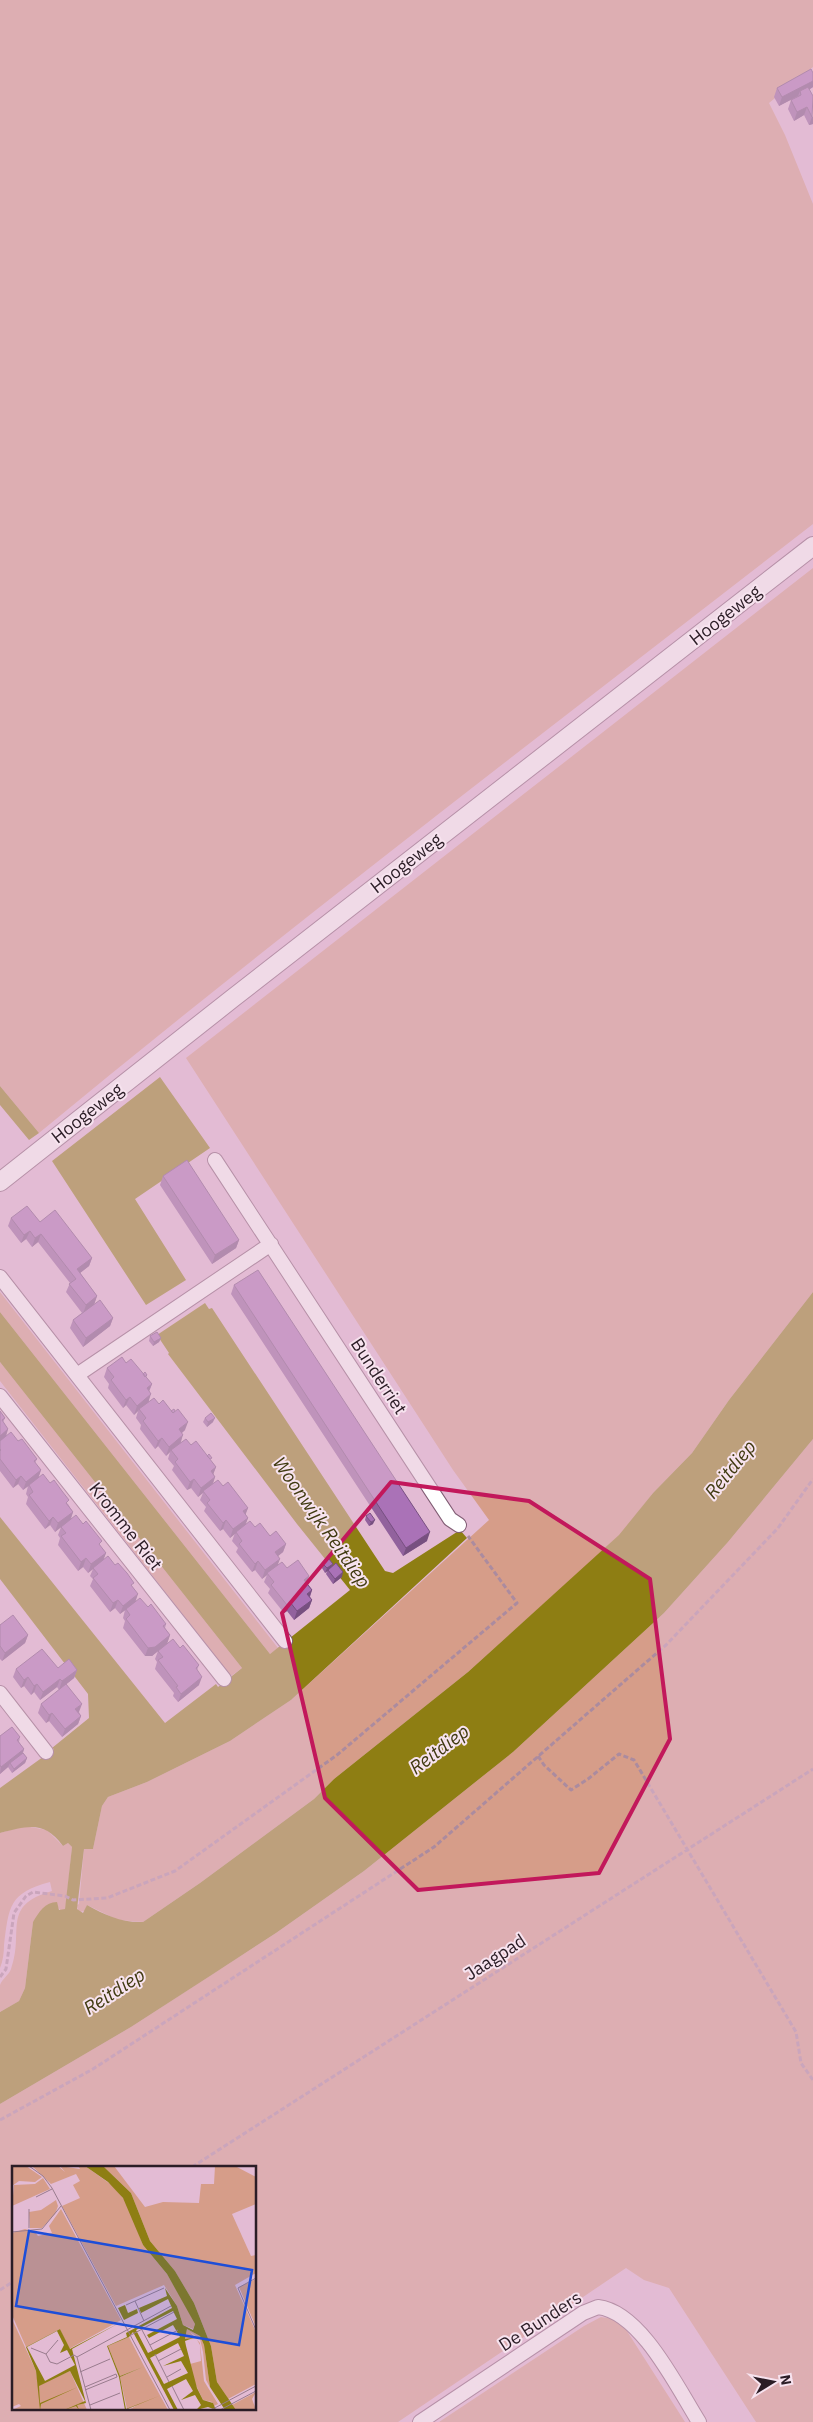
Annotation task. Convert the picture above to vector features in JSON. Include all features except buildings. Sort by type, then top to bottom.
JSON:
[{"type":"street","name":"Hoogeweg","points":[[0,1182],[813,546]]},
{"type":"street","name":"Bunderriet","points":[[215,1160],[450,1519],[460,1525]]},
{"type":"street","points":[[77,1375],[271,1244]]},
{"type":"street","points":[[0,1276],[285,1641]]},
{"type":"street","name":"Kromme Riet","points":[[0,1396],[224,1679]]},
{"type":"street","points":[[0,1693],[46,1752]]},
{"type":"street","name":"De Bunders","points":[[420,2422],[583,2314],[598,2307],[617,2312],[630,2322],[645,2339],[699,2422]]},
{"type":"path","points":[[0,2120],[93,2070],[434,1847],[666,1645],[778,1528],[813,1479]]},
{"type":"path","points":[[0,1977],[6,1969],[14,1913],[26,1896],[33,1892],[64,1896],[73,1900],[80,1898],[108,1898],[175,1871],[337,1755],[517,1603],[472,1542]]},
{"type":"path","points":[[538,1756],[544,1765],[571,1790],[619,1754],[634,1760],[796,2032],[801,2063],[813,2080]]},
{"type":"path","name":"Jaagpad","points":[[194,2166],[813,1769]]},
{"type":"path","points":[[0,2290],[12,2282]]},
{"type":"highlighted area","points":[[391,1482],[529,1501],[650,1579],[670,1739],[599,1873],[418,1890],[325,1798],[282,1613]]},
{"type":"shaded area","points":[[0,0],[813,0],[813,67],[769,103],[785,135],[813,204],[813,524],[327,901],[39,1133],[0,1086]]},
{"type":"shaded area","points":[[813,568],[813,1292],[729,1400],[692,1453],[653,1493],[620,1535],[468,1672],[334,1779],[314,1799],[200,1883],[143,1922],[118,1920],[87,1905],[85,1911],[78,1912],[77,1905],[79,1904],[84,1849],[93,1849],[102,1806],[108,1797],[147,1782],[230,1741],[291,1700],[489,1520],[453,1470],[186,1058]]},
{"type":"shaded area","points":[[0,1292],[278,1648],[270,1654],[0,1312]]},
{"type":"shaded area","points":[[0,1362],[242,1668],[231,1676],[0,1381]]},
{"type":"shaded area","points":[[813,1439],[813,2422],[756,2422],[669,2288],[644,2280],[626,2268],[398,2422],[0,2422],[0,2104],[131,2027],[276,1933],[364,1871],[513,1752],[664,1613],[728,1542]]},
{"type":"shaded area","points":[[25,1826],[47,1830],[63,1846],[68,1843],[72,1847],[66,1904],[65,1909],[61,1911],[57,1906],[33,1922],[25,1988],[19,2001],[0,2012],[0,1985],[11,1969],[15,1955],[17,1921],[20,1912],[26,1904],[36,1897],[52,1891],[50,1882],[36,1886],[19,1896],[14,1903],[8,1920],[0,1968],[0,1833]]},
{"type":"shaded area","points":[[601,2317],[613,2319],[625,2328],[685,2422],[439,2422],[584,2326]]},
{"type":"water","points":[[160,1077],[210,1148],[135,1199],[186,1280],[146,1305],[52,1161]]},
{"type":"water","points":[[0,1086],[39,1133],[29,1140],[0,1105]]},
{"type":"water","points":[[813,1292],[813,1439],[728,1542],[664,1613],[513,1752],[364,1871],[276,1933],[131,2027],[0,2104],[0,2012],[19,2001],[25,1988],[35,1918],[43,1908],[53,1902],[57,1902],[59,1910],[65,1909],[72,1847],[68,1843],[63,1846],[49,1832],[35,1827],[19,1828],[0,1833],[0,1788],[54,1749],[52,1748],[89,1718],[88,1694],[0,1579],[0,1517],[165,1723],[216,1684],[218,1687],[242,1668],[0,1362],[0,1312],[270,1654],[350,1590],[297,1524],[168,1354],[157,1335],[205,1303],[209,1309],[212,1308],[385,1571],[393,1573],[460,1530],[467,1538],[291,1700],[230,1741],[147,1782],[108,1797],[102,1806],[93,1849],[84,1849],[77,1909],[83,1913],[87,1905],[114,1918],[143,1922],[200,1883],[314,1799],[334,1779],[468,1672],[619,1535],[653,1493],[692,1453],[729,1400]]},
{"type":"water label","name":"Reitdiep","points":[[730,1469]]},
{"type":"water label","name":"Woonwijk Reitdiep","points":[[322,1522]]},
{"type":"water label","name":"Reitdiep","points":[[439,1749]]},
{"type":"water label","name":"Reitdiep","points":[[114,1991]]}]
